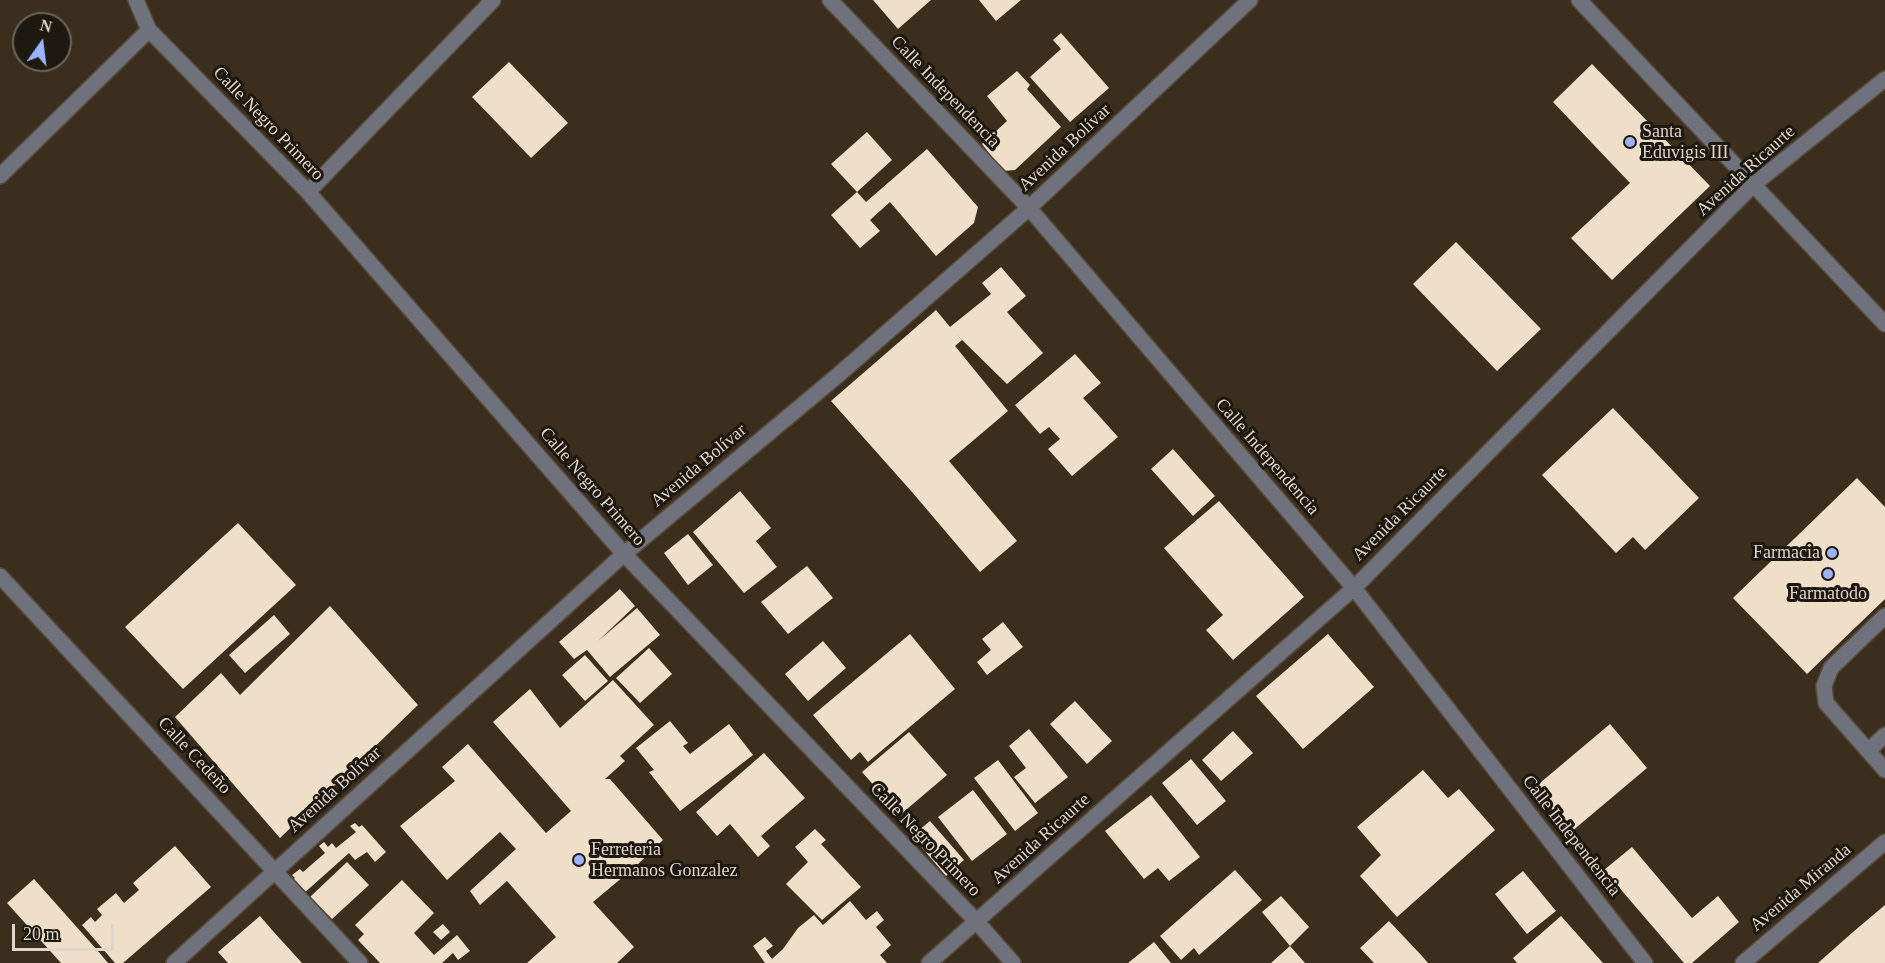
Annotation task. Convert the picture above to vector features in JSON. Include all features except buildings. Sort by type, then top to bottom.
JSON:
[{"type":"street","points":[[0,176],[148,30],[136,0]]},
{"type":"street","points":[[308,192],[493,0]]},
{"type":"street","name":"Calle Independencia","points":[[830,0],[1029,208],[1354,588],[1645,963]]},
{"type":"street","name":"Avenida Bolívar","points":[[174,963],[624,554],[837,376],[1029,208],[1250,0]]},
{"type":"street","points":[[1579,0],[1885,324]]},
{"type":"street","name":"Calle Negro Primero","points":[[148,30],[308,192],[624,554],[977,922],[1013,963]]},
{"type":"street","name":"Avenida Ricaurte","points":[[929,963],[1354,588],[1754,185],[1885,79]]},
{"type":"street","name":"Calle Cedeño","points":[[0,576],[360,963]]},
{"type":"street","points":[[1885,616],[1831,668],[1824,686],[1826,703],[1885,770]]},
{"type":"street","points":[[1868,751],[1885,735]]},
{"type":"street","name":"Avenida Miranda","points":[[1743,963],[1885,843]]},
{"type":"place","name":"Santa Eduvigis III","points":[[1630,142]]},
{"type":"place","name":"Farmacia","points":[[1832,553]]},
{"type":"place","name":"Farmatodo","points":[[1828,574]]},
{"type":"place","name":"Ferreteria Hermanos Gonzalez","points":[[579,860]]}]
